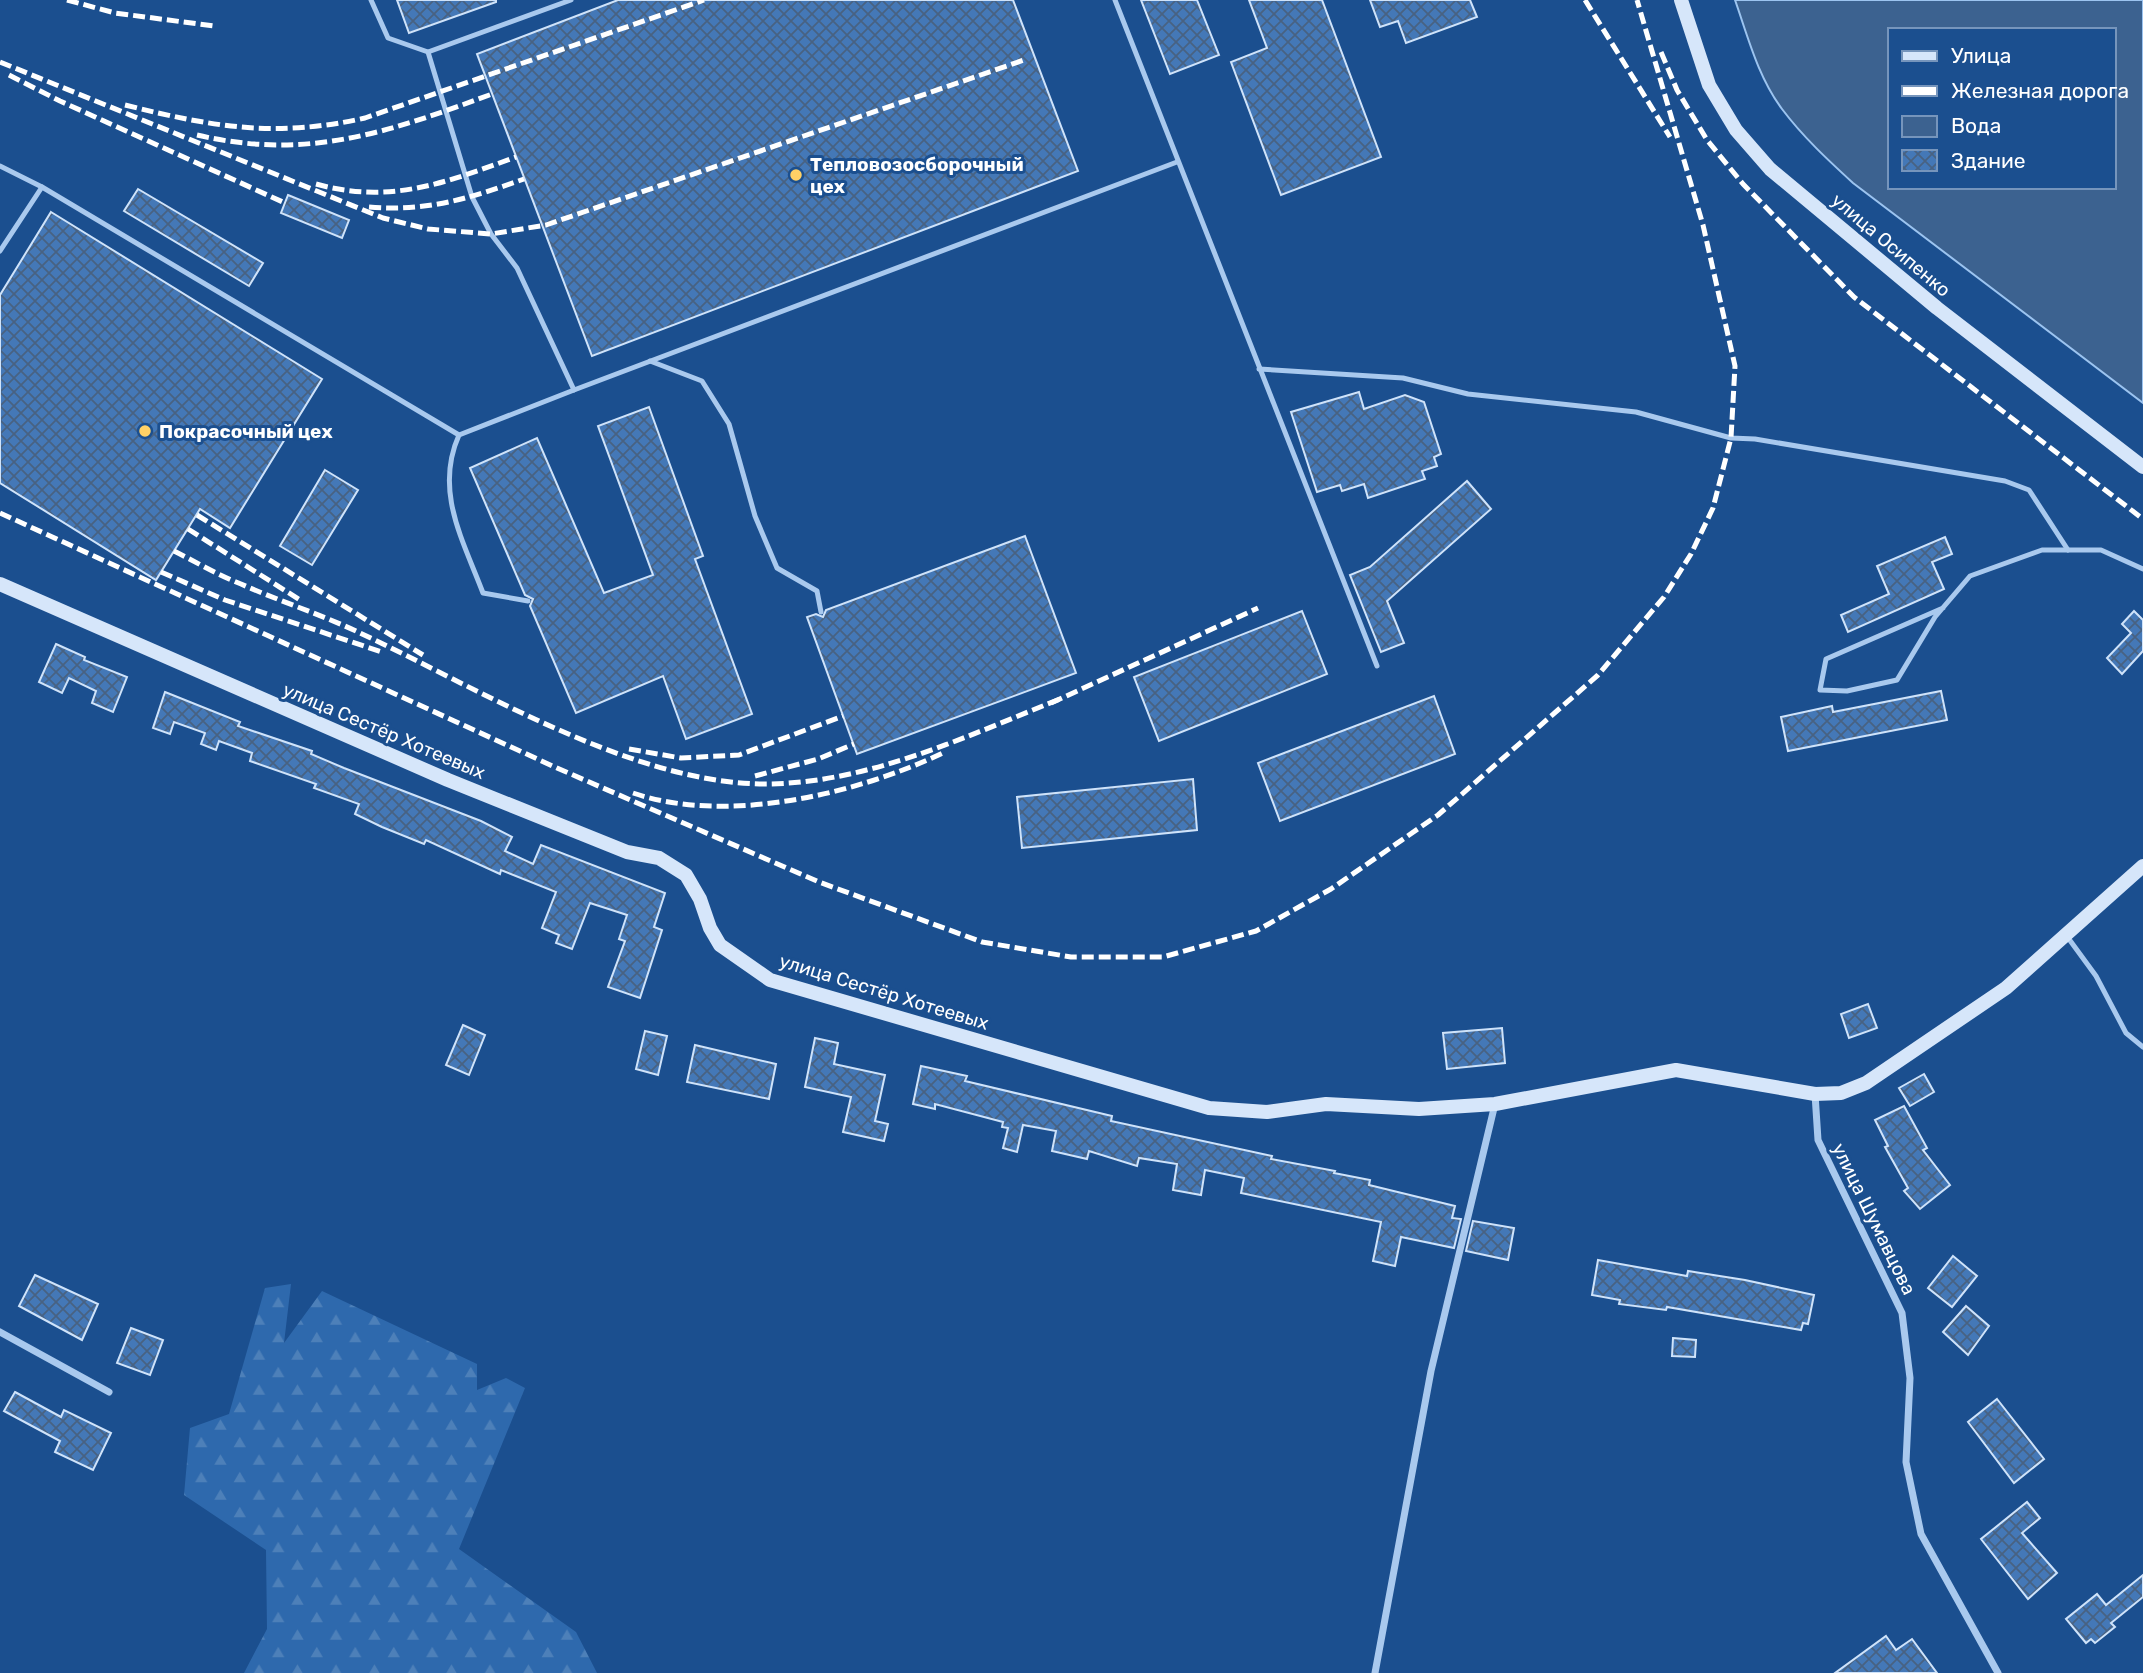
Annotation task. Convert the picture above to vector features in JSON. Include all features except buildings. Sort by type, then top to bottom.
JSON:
[{"type":"street","name":"улица Осипенко","points":[[1681,0],[1709,85],[1736,130],[1770,169],[1937,308],[2143,467]]},
{"type":"street","name":"улица Сестёр Хотеевых","points":[[0,584],[448,780],[627,852],[659,858],[686,875],[700,899],[720,945],[770,980],[1209,1108],[1267,1112],[1326,1104],[1419,1109],[1494,1104],[1676,1070],[1815,1094],[1841,1093],[1866,1083],[2006,988],[2143,866]]},
{"type":"street","name":"улица Шумавцова","points":[[1815,1094],[1818,1140],[1902,1313],[1910,1378],[1906,1462],[1921,1534],[1998,1673]]},
{"type":"street","points":[[1375,1673],[1431,1371],[1494,1104]]},
{"type":"street","points":[[0,1332],[109,1392]]},
{"type":"lane","points":[[371,0],[388,38],[428,52],[571,0]]},
{"type":"lane","points":[[1115,0],[1377,666]]},
{"type":"lane","points":[[428,52],[472,197],[491,234],[517,268],[574,390]]},
{"type":"lane","points":[[528,601],[483,593],[449,501],[449,458],[459,435],[1177,162]]},
{"type":"lane","points":[[0,166],[42,187],[459,435]]},
{"type":"lane","points":[[0,250],[42,187]]},
{"type":"lane","points":[[650,361],[702,382],[729,424],[755,516],[777,569],[817,591],[821,612]]},
{"type":"lane","points":[[1259,369],[1403,378],[1468,394],[1636,412],[1731,438],[1755,439],[2005,481],[2029,490],[2068,550]]},
{"type":"lane","points":[[1943,608],[1826,659],[1820,690],[1847,691],[1897,680],[1943,608],[1970,576],[2042,550],[2101,550],[2143,569]]},
{"type":"lane","points":[[2066,934],[2095,976],[2126,1033],[2143,1047]]},
{"type":"green space","points":[[291,1284],[284,1343],[322,1291],[477,1364],[477,1390],[506,1378],[525,1388],[459,1549],[576,1632],[597,1673],[244,1673],[267,1629],[266,1550],[184,1495],[190,1428],[229,1414],[265,1288]]},
{"type":"water","points":[[1735,0],[2143,0],[2143,403],[1853,183],[1798,129],[1782,109],[1760,70]]},
{"type":"railway","points":[[67,0],[115,13],[214,26]]},
{"type":"railway","points":[[125,105],[187,119],[244,127],[302,128],[332,124],[365,118],[704,0]]},
{"type":"railway","points":[[1585,0],[1670,137]]},
{"type":"railway","points":[[0,513],[557,768],[819,882],[982,942],[1071,957],[1163,957],[1256,931],[1331,889],[1438,815],[1598,675],[1664,597],[1691,554],[1713,508],[1731,438],[1735,366],[1703,225],[1637,0]]},
{"type":"railway","points":[[1661,52],[1677,90],[1707,140],[1743,184],[1854,297],[2143,519]]},
{"type":"railway","points":[[0,62],[383,218],[428,229],[491,234],[546,225],[1024,60]]},
{"type":"railway","points":[[9,75],[60,101],[285,203]]},
{"type":"railway","points":[[197,135],[275,145],[348,138],[383,131],[492,94]]},
{"type":"railway","points":[[316,184],[369,192],[418,188],[516,157]]},
{"type":"railway","points":[[369,207],[411,207],[448,202],[524,179]]},
{"type":"railway","points":[[197,515],[423,655]]},
{"type":"railway","points":[[188,529],[300,600]]},
{"type":"railway","points":[[174,551],[232,580],[358,632],[558,729],[664,769],[716,780],[767,784],[843,776],[917,755],[1060,699]]},
{"type":"railway","points":[[161,572],[225,600],[382,652]]},
{"type":"railway","points":[[1051,703],[1258,608]]},
{"type":"railway","points":[[629,749],[681,758],[739,755],[843,716]]},
{"type":"railway","points":[[755,776],[818,759],[854,744]]},
{"type":"railway","points":[[633,793],[670,802],[709,806],[791,800],[871,781],[943,753]]},
{"type":"place","name":"Тепловозосборочный цех","points":[[796,175]]},
{"type":"place","name":"Покрасочный цех","points":[[145,431]]}]
